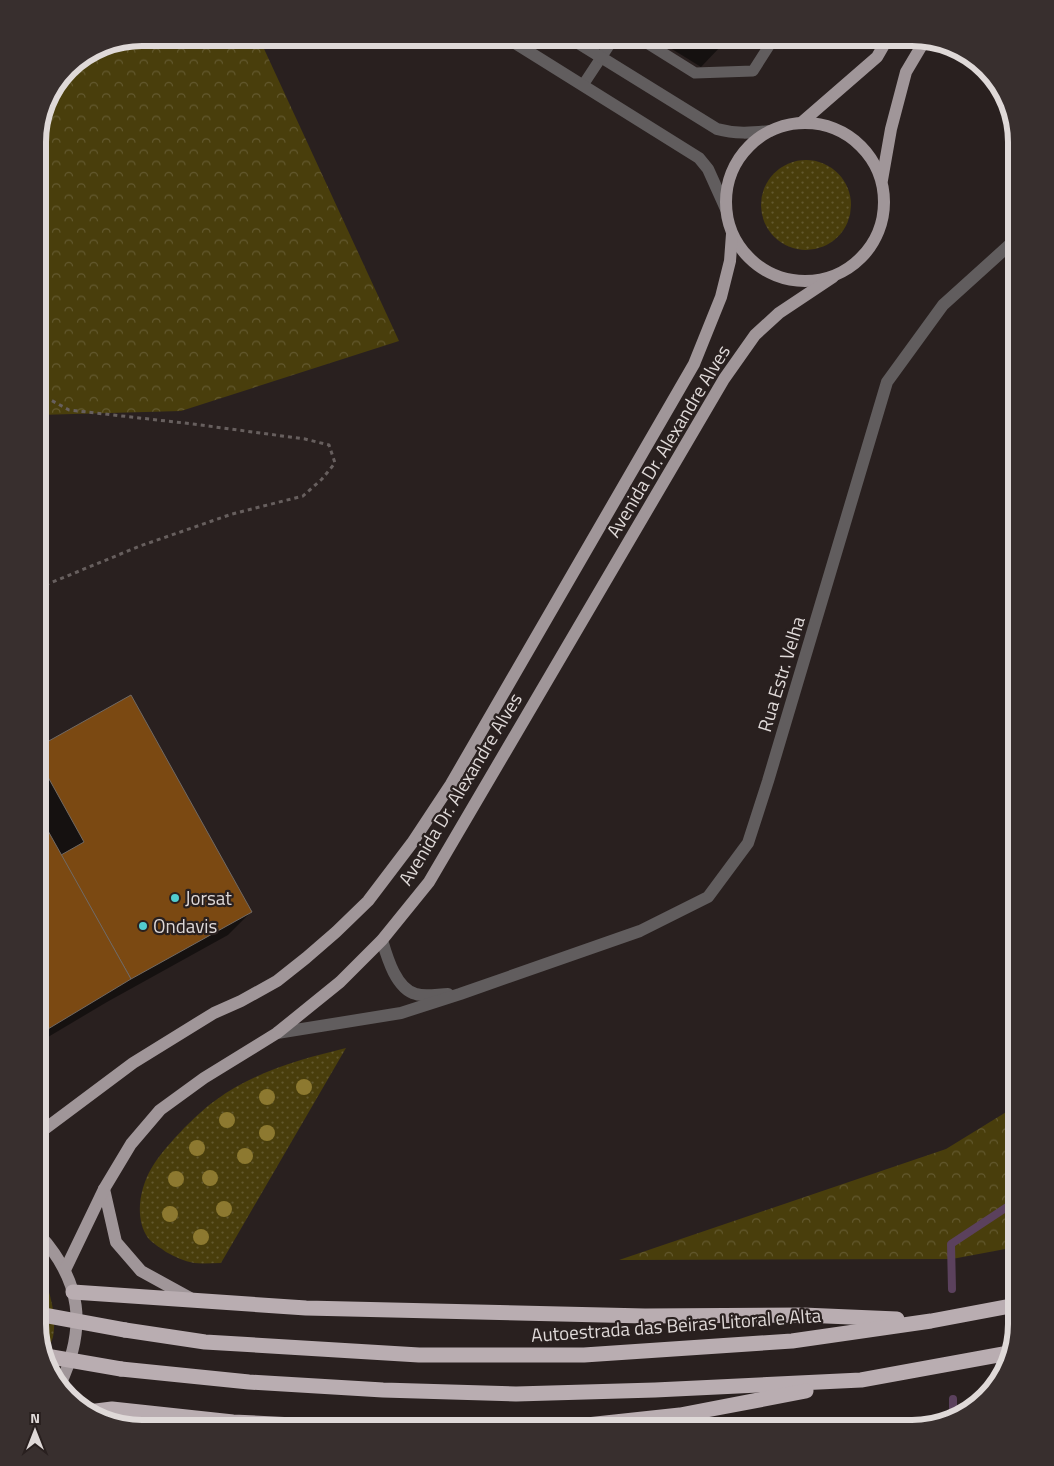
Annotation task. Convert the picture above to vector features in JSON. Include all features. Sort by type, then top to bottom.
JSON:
[{"type":"highway","points":[[73,1292],[306,1308],[646,1316],[803,1315],[931,1321]]},
{"type":"highway","name":"Autoestrada das Beiras Litoral e Alta","points":[[46,1315],[205,1342],[419,1355],[584,1355],[792,1341],[931,1321],[1008,1307]]},
{"type":"highway","points":[[633,1420],[680,1415],[1002,1354]]},
{"type":"highway","points":[[53,1357],[121,1369],[249,1382],[383,1390],[516,1394],[655,1390],[861,1380]]},
{"type":"highway","points":[[102,1410],[112,1409],[214,1420]]},
{"type":"main road","points":[[801,123],[877,57],[883,46]]},
{"type":"main road","points":[[882,180],[870,156],[851,137],[827,126],[801,123],[770,131],[751,144],[736,163],[728,185],[726,209],[732,234],[745,254],[763,270],[785,279],[809,282],[833,277],[854,266],[870,249],[881,227],[885,204],[882,180],[891,129],[906,72],[921,47]]},
{"type":"main road","name":"Avenida Dr. Alexandre Alves","points":[[46,1128],[133,1063],[214,1014],[277,981],[336,932],[368,901],[412,844],[451,784],[694,364],[721,297],[730,261],[732,234]]},
{"type":"main road","name":"Avenida Dr. Alexandre Alves","points":[[65,1270],[104,1189],[130,1144],[160,1110],[204,1078],[277,1033],[340,982],[382,940],[429,882],[724,379],[755,335],[779,313],[833,277]]},
{"type":"main road","points":[[104,1189],[116,1242],[141,1272],[196,1301]]},
{"type":"main road","points":[[46,1242],[65,1270],[73,1292],[77,1316],[76,1340],[70,1363],[63,1378]]},
{"type":"street","points":[[520,46],[699,158],[708,169],[726,209]]},
{"type":"street","points":[[583,46],[717,129],[744,134],[770,131]]},
{"type":"street","name":"Rua Estr. Velha","points":[[277,1033],[401,1013],[640,931],[708,897],[748,843],[887,382],[944,305],[1008,246]]},
{"type":"street","points":[[382,940],[391,967],[401,983],[416,994],[460,994]]},
{"type":"lane","points":[[583,85],[609,46]]},
{"type":"lane","points":[[652,46],[695,73],[753,72],[769,46]]},
{"type":"path","points":[[46,397],[69,410],[305,439],[329,445],[335,463],[322,479],[303,496],[232,514],[158,539],[46,585]]},
{"type":"green space","points":[[136,46],[263,46],[399,341],[181,411],[46,415],[46,136],[51,111],[62,89],[74,74],[94,59],[124,48]]},
{"type":"green space","points":[[806,160],[823,164],[838,173],[847,188],[851,205],[847,222],[838,237],[823,246],[806,250],[789,246],[774,237],[765,222],[761,205],[765,188],[774,173],[789,164]]},
{"type":"green space","points":[[346,1048],[221,1263],[194,1263],[187,1261],[166,1252],[148,1238],[141,1221],[140,1212],[144,1185],[156,1161],[190,1122],[208,1106],[231,1090],[262,1074],[295,1062]]},
{"type":"green space","points":[[1008,1111],[1008,1248],[952,1259],[619,1260],[946,1149]]},
{"type":"green space","points":[[46,1284],[52,1302],[53,1337],[50,1346],[46,1324]]},
{"type":"building","points":[[131,695],[252,912],[131,979],[61,855],[84,842],[46,773],[46,743]]},
{"type":"building","points":[[46,827],[131,979],[46,1030]]},
{"type":"waterway","points":[[952,1289],[951,1244],[1008,1206]]},
{"type":"waterway","points":[[953,1399],[953,1410]]},
{"type":"place","name":"Jorsat","points":[[175,898]]},
{"type":"place","name":"Ondavis","points":[[143,926]]}]
